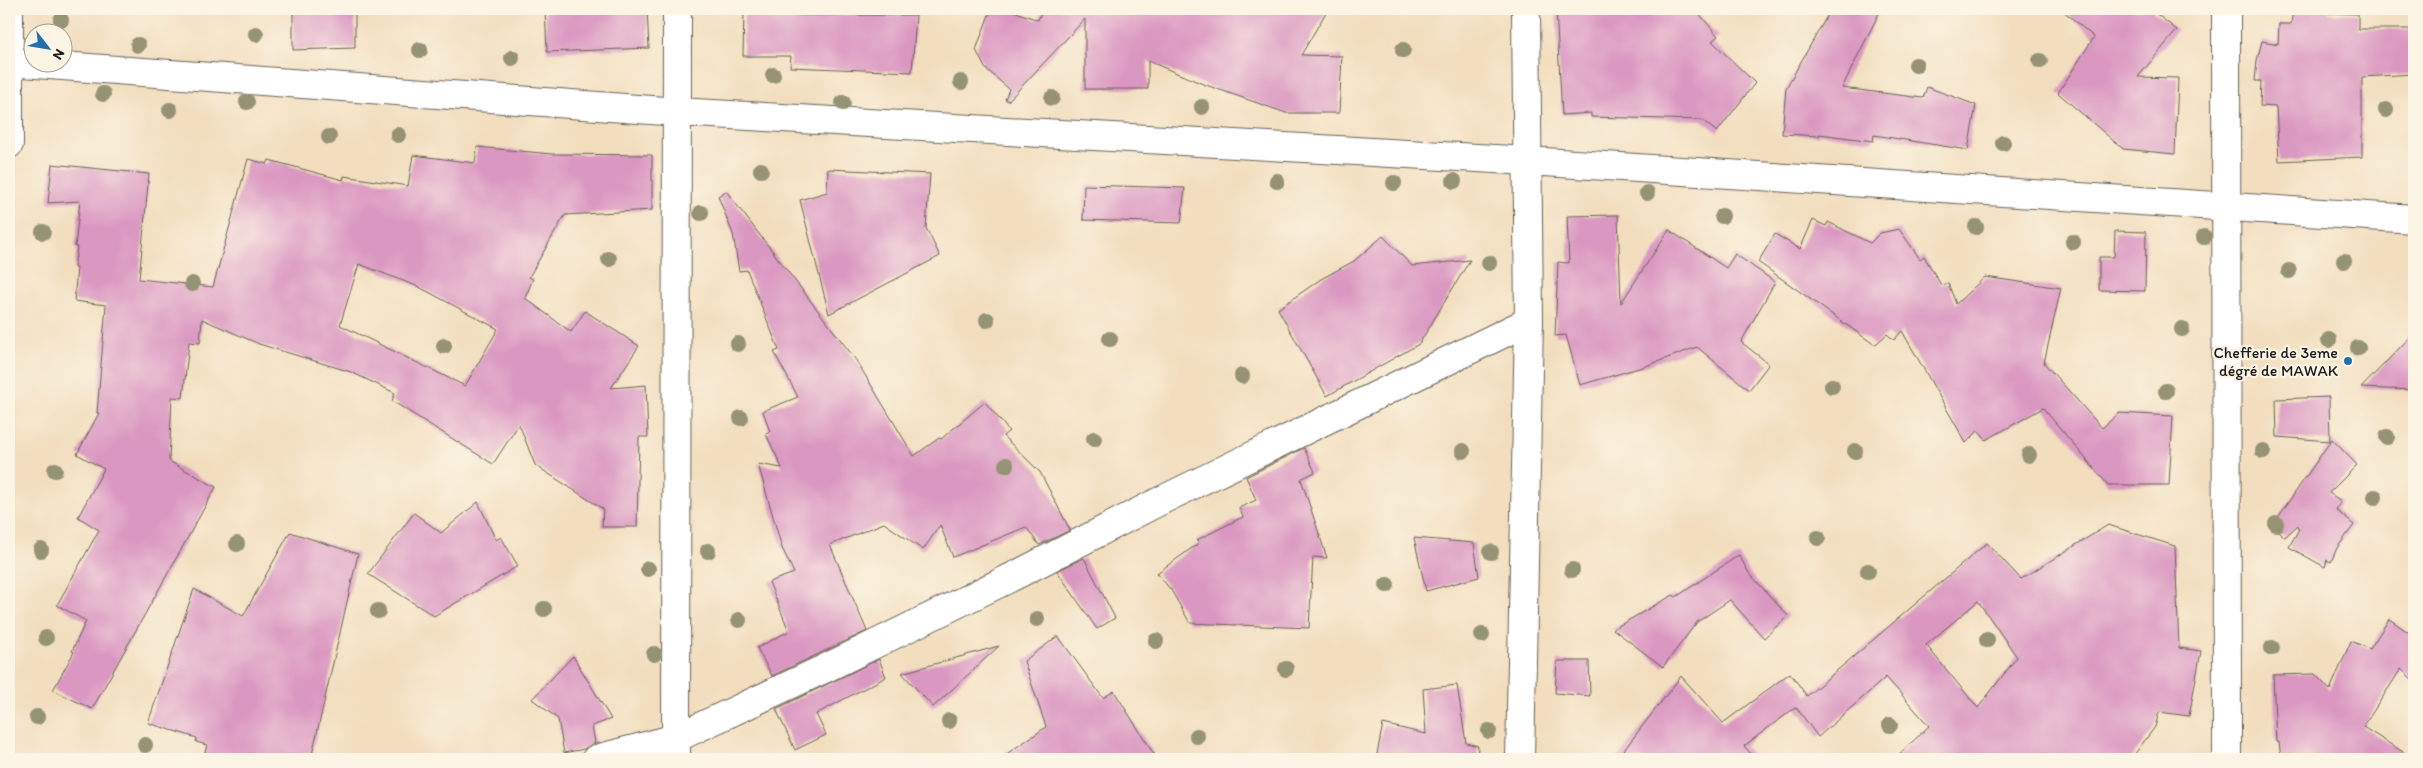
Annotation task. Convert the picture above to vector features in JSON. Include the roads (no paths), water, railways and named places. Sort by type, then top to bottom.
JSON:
[{"type":"street","points":[[9,144],[10,9]]},
{"type":"street","points":[[676,749],[677,9]]},
{"type":"street","points":[[1520,759],[1529,321],[1529,161],[1526,9]]},
{"type":"street","points":[[2226,9],[2227,759]]},
{"type":"street","points":[[9,62],[678,112],[1529,161],[2414,219]]},
{"type":"street","points":[[596,759],[676,749],[861,651],[1009,578],[1160,500],[1529,321]]},
{"type":"place","name":"Chefferie de 3eme dégré de MAWAK","points":[[2348,361]]}]
